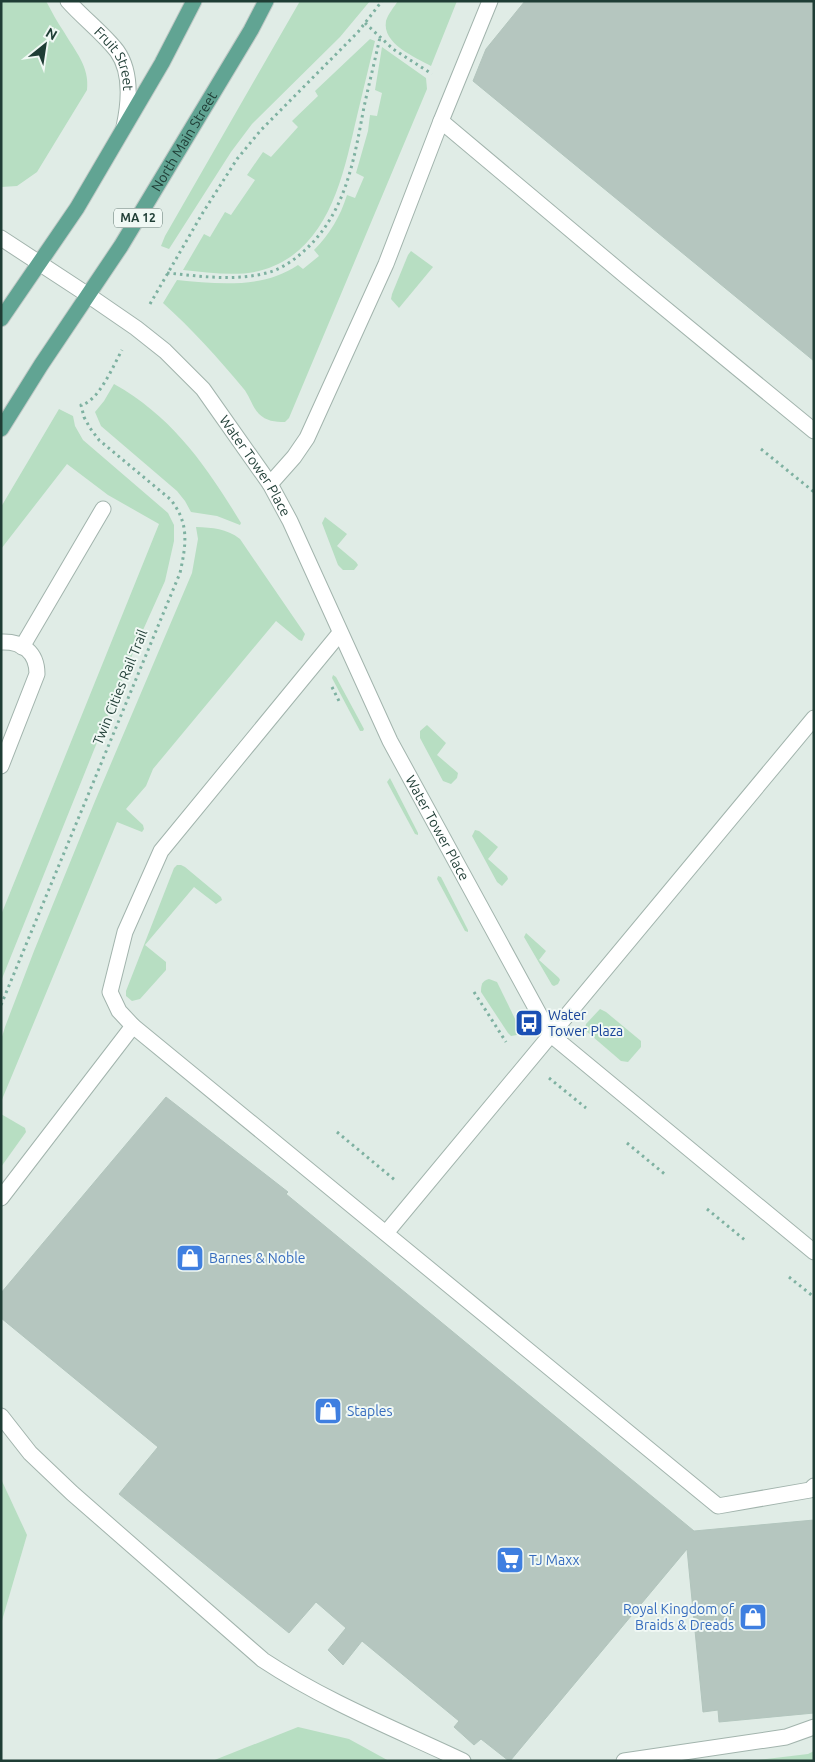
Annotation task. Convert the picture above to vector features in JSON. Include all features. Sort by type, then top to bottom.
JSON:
[{"type":"main road","points":[[1,319],[77,208],[162,64],[194,1]]},
{"type":"main road","name":"North Main Street","points":[[1,429],[27,386],[121,246],[251,30],[266,1]]},
{"type":"street","name":"Fruit Street","points":[[68,1],[118,52],[124,66],[128,99],[122,132]]},
{"type":"street","points":[[270,484],[294,457],[307,438],[386,264],[441,120],[490,1]]},
{"type":"street","points":[[441,120],[628,278],[814,431]]},
{"type":"street","name":"Water Tower Place","points":[[1,238],[88,295],[165,350],[204,389],[270,484],[290,522],[390,741],[550,1034]]},
{"type":"street","points":[[22,647],[103,509]]},
{"type":"street","points":[[340,633],[161,851],[125,932],[110,992],[119,1011],[133,1026],[718,1506],[810,1490],[814,1486]]},
{"type":"street","points":[[1,642],[13,643],[34,656],[38,674],[1,766]]},
{"type":"street","points":[[386,1233],[814,718]]},
{"type":"street","points":[[1,1198],[133,1026]]},
{"type":"street","points":[[550,1034],[814,1252]]},
{"type":"street","points":[[1,1416],[30,1453],[72,1493],[263,1660],[324,1696],[463,1761]]},
{"type":"street","points":[[624,1761],[786,1737],[814,1727]]},
{"type":"path","points":[[157,291],[237,159],[261,130],[331,61],[382,1]]},
{"type":"path","points":[[365,23],[408,60],[454,88]]},
{"type":"path","points":[[168,273],[244,278],[264,274],[283,267],[310,246],[326,227],[336,211],[344,192],[353,164],[380,37]]},
{"type":"path","name":"Twin Cities Rail Trail","points":[[1,1005],[180,573],[184,554],[186,536],[178,509],[170,499],[99,440],[84,417],[81,405],[87,404],[92,399],[104,382]]},
{"type":"path","points":[[761,449],[814,492]]},
{"type":"path","points":[[474,992],[506,1042]]},
{"type":"path","points":[[546,1076],[586,1108]]},
{"type":"path","points":[[337,1132],[416,1197]]},
{"type":"path","points":[[627,1143],[667,1176]]},
{"type":"path","points":[[707,1209],[746,1241]]},
{"type":"path","points":[[789,1277],[814,1297]]},
{"type":"green space","points":[[1,1],[46,1],[81,60],[86,74],[87,90],[37,172],[17,186],[1,187]]},
{"type":"green space","points":[[300,1],[370,1],[340,37],[252,124],[231,152],[169,249],[161,246],[165,236]]},
{"type":"green space","points":[[398,1],[457,1],[431,66],[401,49],[389,36],[386,29],[386,21]]},
{"type":"green space","points":[[370,39],[375,41],[346,163],[329,209],[317,230],[302,248],[283,262],[259,271],[230,274],[183,270],[204,234],[210,237],[225,212],[231,215],[255,180],[247,175],[263,152],[271,157],[298,127],[292,121],[318,96],[315,91]]},
{"type":"green space","points":[[382,47],[426,78],[427,89],[289,418],[285,422],[271,421],[259,414],[245,391],[224,366],[163,303],[177,280],[208,283],[255,281],[284,273],[298,265],[303,269],[319,256],[314,250],[334,225],[347,195],[355,198],[364,177],[356,173],[368,131],[370,115],[377,116],[382,93],[375,90]]},
{"type":"green space","points":[[411,251],[433,267],[399,308],[391,299],[392,294]]},
{"type":"green space","points":[[114,384],[154,412],[187,445],[215,482],[241,523],[240,525],[217,516],[191,512],[177,491],[101,426],[95,412]]},
{"type":"green space","points":[[59,409],[73,416],[75,426],[83,440],[168,513],[174,525],[174,541],[165,581],[135,648],[1,981],[1,915],[159,524],[108,495],[67,464],[1,549],[1,507]]},
{"type":"green space","points":[[325,517],[347,534],[337,546],[356,562],[358,565],[354,570],[343,570],[338,565],[322,523]]},
{"type":"green space","points":[[196,527],[214,528],[235,535],[240,539],[305,634],[302,641],[299,640],[276,621],[153,769],[146,786],[126,809],[143,825],[144,829],[142,832],[117,822],[1,1102],[1,1040],[5,1027],[95,801],[192,573],[198,539]]},
{"type":"green space","points":[[333,675],[336,677],[364,729],[363,731],[360,731],[332,678]]},
{"type":"green space","points":[[427,725],[446,743],[437,755],[458,773],[457,778],[451,784],[443,781],[420,738],[420,731]]},
{"type":"green space","points":[[390,778],[418,835],[415,834],[387,782]]},
{"type":"green space","points":[[475,830],[479,831],[498,847],[488,859],[507,876],[508,879],[502,886],[497,882],[472,836]]},
{"type":"green space","points":[[177,865],[185,867],[221,897],[222,900],[216,904],[194,887],[145,945],[166,962],[166,970],[140,999],[132,1001],[126,996],[126,991],[174,868]]},
{"type":"green space","points":[[438,876],[441,877],[468,932],[465,931],[437,879]]},
{"type":"green space","points":[[526,933],[546,951],[539,960],[559,978],[558,984],[552,985],[524,937]]},
{"type":"green space","points":[[489,979],[497,982],[519,1027],[517,1035],[511,1036],[508,1033],[481,992],[482,983]]},
{"type":"green space","points":[[600,1009],[641,1041],[641,1047],[628,1062],[621,1061],[585,1030],[586,1024]]},
{"type":"green space","points":[[1,1114],[25,1128],[26,1132],[1,1167]]},
{"type":"green space","points":[[1,1479],[27,1535],[1,1624]]},
{"type":"green space","points":[[298,1727],[349,1739],[389,1761],[212,1761]]},
{"type":"green space","points":[[814,1751],[814,1761],[749,1761],[808,1754]]},
{"type":"building","points":[[525,1],[814,1],[814,361],[473,81],[486,49]]},
{"type":"building","points":[[166,1097],[288,1192],[286,1194],[694,1531],[814,1520],[814,1713],[719,1722],[718,1710],[703,1712],[687,1549],[509,1761],[481,1739],[474,1745],[454,1727],[459,1721],[362,1641],[343,1665],[328,1650],[346,1628],[316,1602],[289,1633],[119,1494],[158,1447],[1,1318],[1,1293]]},
{"type":"place","name":"Water Tower Plaza","points":[[529,1023]]},
{"type":"place","name":"Barnes & Noble","points":[[190,1258]]},
{"type":"place","name":"Staples","points":[[328,1411]]},
{"type":"place","name":"TJ Maxx","points":[[510,1560]]},
{"type":"place","name":"Royal Kingdom of Braids & Dreads","points":[[753,1617]]}]
